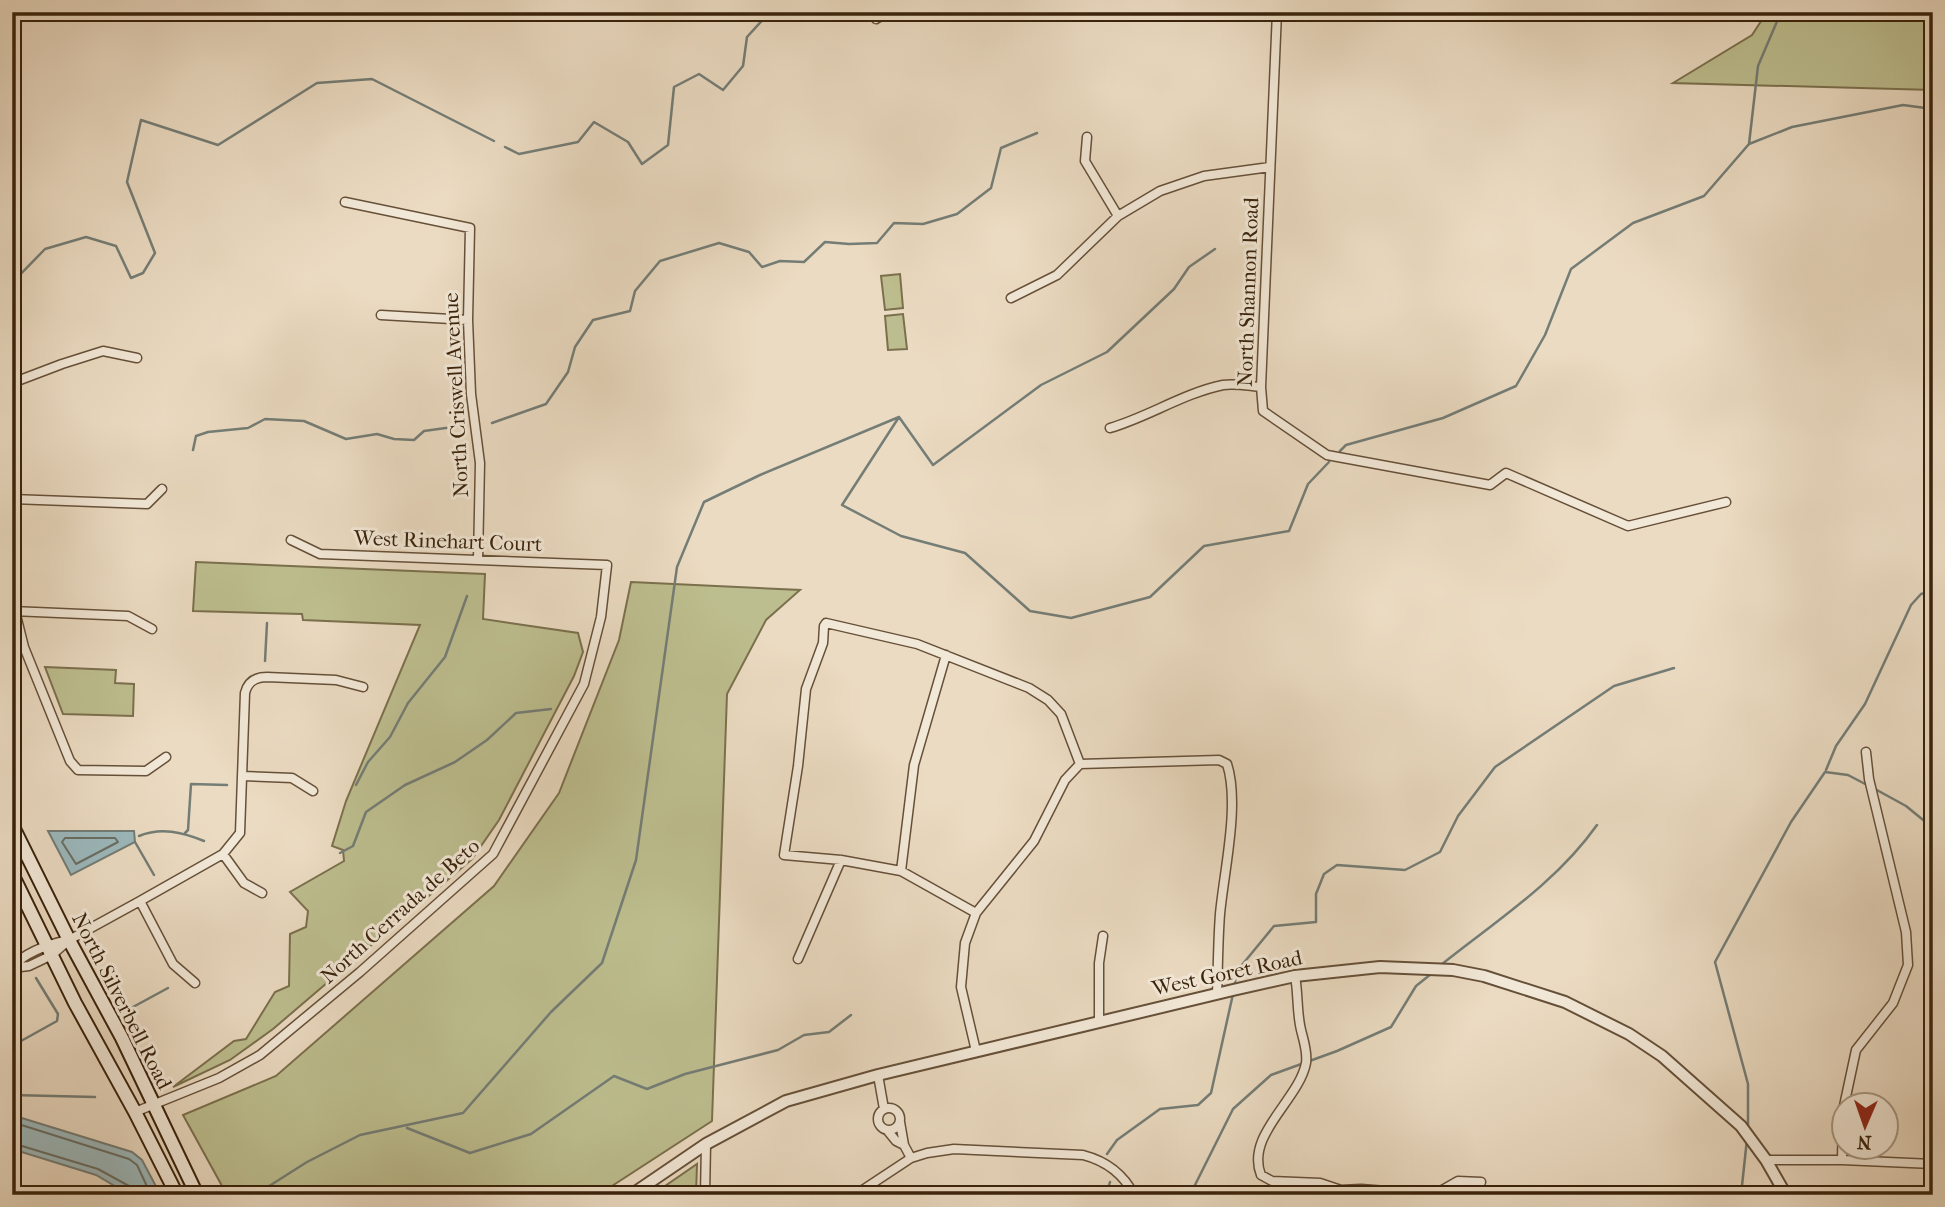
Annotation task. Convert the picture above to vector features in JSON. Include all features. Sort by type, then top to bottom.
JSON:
[{"type":"main road","name":"North Silverbell Road","points":[[12,825],[69,940],[122,1038],[197,1195]]},
{"type":"main road","name":"North Silverbell Road","points":[[12,874],[75,1003],[177,1195]]},
{"type":"street","points":[[876,19],[887,12]]},
{"type":"street","name":"North Shannon Road","points":[[1277,12],[1261,387],[1263,411],[1327,455],[1490,485],[1506,473],[1628,526],[1726,502]]},
{"type":"street","points":[[1087,137],[1085,160],[1118,216]]},
{"type":"street","points":[[1011,298],[1057,275],[1118,216],[1160,191],[1204,176],[1270,167]]},
{"type":"street","name":"North Criswell Avenue","points":[[345,202],[470,228],[468,320],[471,394],[480,463],[478,560]]},
{"type":"street","points":[[381,315],[468,320]]},
{"type":"street","points":[[12,383],[103,351],[137,358]]},
{"type":"street","points":[[1110,428],[1137,420],[1196,393],[1225,385],[1261,387]]},
{"type":"street","points":[[12,499],[147,504],[162,489]]},
{"type":"street","name":"West Rinehart Court","points":[[291,540],[320,554],[607,565]]},
{"type":"street","name":"North Cerrada de Beto","points":[[135,1112],[219,1078],[260,1055],[360,972],[493,854],[584,684],[601,617],[607,565]]},
{"type":"street","points":[[152,629],[128,615],[14,611],[24,647],[70,761],[78,770],[146,771],[166,757]]},
{"type":"street","points":[[976,913],[901,871],[841,860],[784,855],[798,766],[806,689],[823,643],[822,630],[826,623],[917,644],[1029,688],[1048,699],[1061,714],[1080,764]]},
{"type":"street","points":[[901,871],[914,765],[946,655]]},
{"type":"street","points":[[12,967],[18,960],[50,950],[223,854],[240,833],[245,693],[250,683],[259,677],[267,677],[336,680],[363,687]]},
{"type":"street","points":[[1847,1092],[1856,1050],[1893,1003],[1908,965],[1906,932],[1869,779],[1866,752]]},
{"type":"street","points":[[976,1052],[961,988],[965,943],[976,913],[1034,841],[1065,780],[1080,764],[1219,760],[1227,764],[1230,772],[1231,817],[1220,915],[1217,994]]},
{"type":"street","points":[[242,776],[292,778],[313,792]]},
{"type":"street","points":[[223,854],[244,883],[262,893]]},
{"type":"street","points":[[798,959],[841,860]]},
{"type":"street","points":[[140,901],[173,964],[195,982]]},
{"type":"street","points":[[1099,1021],[1099,963],[1103,936]]},
{"type":"street","name":"West Goret Road","points":[[631,1195],[706,1144],[786,1101],[878,1075],[1295,976],[1371,967],[1453,970],[1528,988],[1565,1002],[1629,1034],[1662,1056],[1741,1126],[1766,1160],[1786,1195]]},
{"type":"street","points":[[1295,976],[1306,1060],[1298,1082],[1276,1116],[1260,1148],[1257,1165],[1261,1175],[1272,1181],[1308,1182],[1334,1191],[1361,1192],[1429,1194],[1437,1193],[1458,1181],[1481,1182]]},
{"type":"street","points":[[878,1075],[884,1109]]},
{"type":"street","points":[[904,1145],[878,1123],[879,1114],[884,1109],[896,1111],[904,1145],[911,1158]]},
{"type":"street","points":[[887,1130],[895,1128],[900,1121]]},
{"type":"street","points":[[705,1195],[706,1144]]},
{"type":"street","points":[[855,1195],[911,1158],[954,1149],[1083,1155],[1099,1159],[1115,1170],[1134,1195]]},
{"type":"street","points":[[1766,1160],[1829,1160]]},
{"type":"street","points":[[1888,1162],[1933,1164]]},
{"type":"green space","points":[[1767,12],[1933,12],[1933,90],[1673,83],[1752,35]]},
{"type":"green space","points":[[900,274],[903,308],[885,310],[881,276]]},
{"type":"green space","points":[[903,314],[907,349],[888,350],[885,316]]},
{"type":"green space","points":[[196,562],[485,574],[483,619],[578,633],[583,652],[574,676],[499,820],[472,859],[273,1029],[230,1060],[173,1087],[234,1041],[246,1039],[275,992],[289,986],[290,934],[306,927],[308,911],[290,892],[344,861],[343,850],[332,846],[346,801],[420,625],[303,620],[302,614],[193,611]]},
{"type":"green space","points":[[631,582],[800,590],[766,620],[727,694],[712,1121],[598,1195],[227,1195],[183,1115],[276,1076],[494,886],[559,793],[619,640]]},
{"type":"green space","points":[[45,667],[116,670],[115,683],[134,684],[133,716],[63,714]]},
{"type":"green space","points":[[697,1164],[696,1195],[652,1195]]},
{"type":"water","points":[[48,831],[134,831],[135,842],[71,875]]},
{"type":"water","points":[[12,1115],[132,1152],[142,1160],[159,1192],[152,1195],[130,1195],[96,1175],[12,1149]]},
{"type":"waterway","points":[[1340,451],[1346,445],[1443,418],[1516,386],[1545,335],[1571,269],[1633,223],[1704,196],[1749,144],[1758,66],[1781,12]]},
{"type":"waterway","points":[[505,147],[519,154],[578,142],[594,122],[628,142],[642,164],[668,145],[674,87],[699,74],[723,90],[743,66],[747,37],[769,13]]},
{"type":"waterway","points":[[12,283],[45,249],[86,237],[116,246],[131,278],[143,273],[155,253],[127,182],[141,120],[218,145],[317,83],[372,79],[494,141]]},
{"type":"waterway","points":[[1749,144],[1792,127],[1903,105],[1933,109]]},
{"type":"waterway","points":[[492,423],[546,404],[568,372],[575,347],[593,320],[630,311],[635,291],[660,261],[719,243],[749,252],[762,267],[780,261],[804,262],[825,242],[877,243],[894,223],[923,224],[957,214],[991,188],[1001,148],[1037,133]]},
{"type":"waterway","points":[[899,417],[933,465],[1041,385],[1107,352],[1174,289],[1189,267],[1215,249]]},
{"type":"waterway","points":[[255,1195],[307,1162],[360,1135],[463,1113],[551,1012],[602,963],[636,860],[677,567],[704,502],[760,475],[899,417],[842,505],[901,536],[965,553],[1030,611],[1071,618],[1150,597],[1204,546],[1289,531],[1308,484],[1329,462]]},
{"type":"waterway","points":[[193,450],[196,436],[208,432],[248,428],[265,419],[304,421],[346,439],[377,434],[394,439],[414,440],[424,431],[460,426]]},
{"type":"waterway","points":[[1826,770],[1836,746],[1865,704],[1911,605],[1921,594],[1933,591]]},
{"type":"waterway","points":[[356,785],[368,762],[390,737],[408,703],[445,657],[467,596]]},
{"type":"waterway","points":[[265,661],[267,623]]},
{"type":"waterway","points":[[1234,987],[1237,971],[1274,926],[1316,922],[1316,894],[1324,874],[1337,865],[1405,870],[1440,852],[1458,816],[1495,767],[1614,686],[1674,668]]},
{"type":"waterway","points":[[340,853],[353,846],[366,812],[405,785],[455,762],[487,740],[516,713],[551,709]]},
{"type":"waterway","points":[[1748,1129],[1748,1084],[1715,962],[1791,822],[1825,772],[1848,775],[1869,786]]},
{"type":"waterway","points":[[185,833],[188,830],[191,784],[227,785]]},
{"type":"waterway","points":[[1875,789],[1906,806],[1933,828]]},
{"type":"waterway","points":[[1441,965],[1544,883],[1581,846],[1597,825]]},
{"type":"waterway","points":[[139,836],[172,832],[204,841]]},
{"type":"waterway","points":[[135,842],[154,875]]},
{"type":"waterway","points":[[1190,1195],[1233,1109],[1271,1075],[1337,1051],[1391,1027],[1416,986],[1431,974]]},
{"type":"waterway","points":[[12,1046],[57,1021],[58,1014],[36,978]]},
{"type":"waterway","points":[[133,1007],[168,988]]},
{"type":"waterway","points":[[1107,1154],[1117,1140],[1160,1109],[1198,1105],[1211,1093],[1233,994]]},
{"type":"waterway","points":[[407,1128],[470,1153],[531,1134],[614,1076],[647,1089],[685,1074],[778,1050],[804,1035],[829,1032],[851,1015]]},
{"type":"waterway","points":[[12,1095],[95,1097]]},
{"type":"waterway","points":[[1741,1195],[1747,1139]]},
{"type":"waterway","points":[[1106,1195],[1110,1182]]},
{"type":"waterway","points":[[209,1194],[215,1195]]}]
